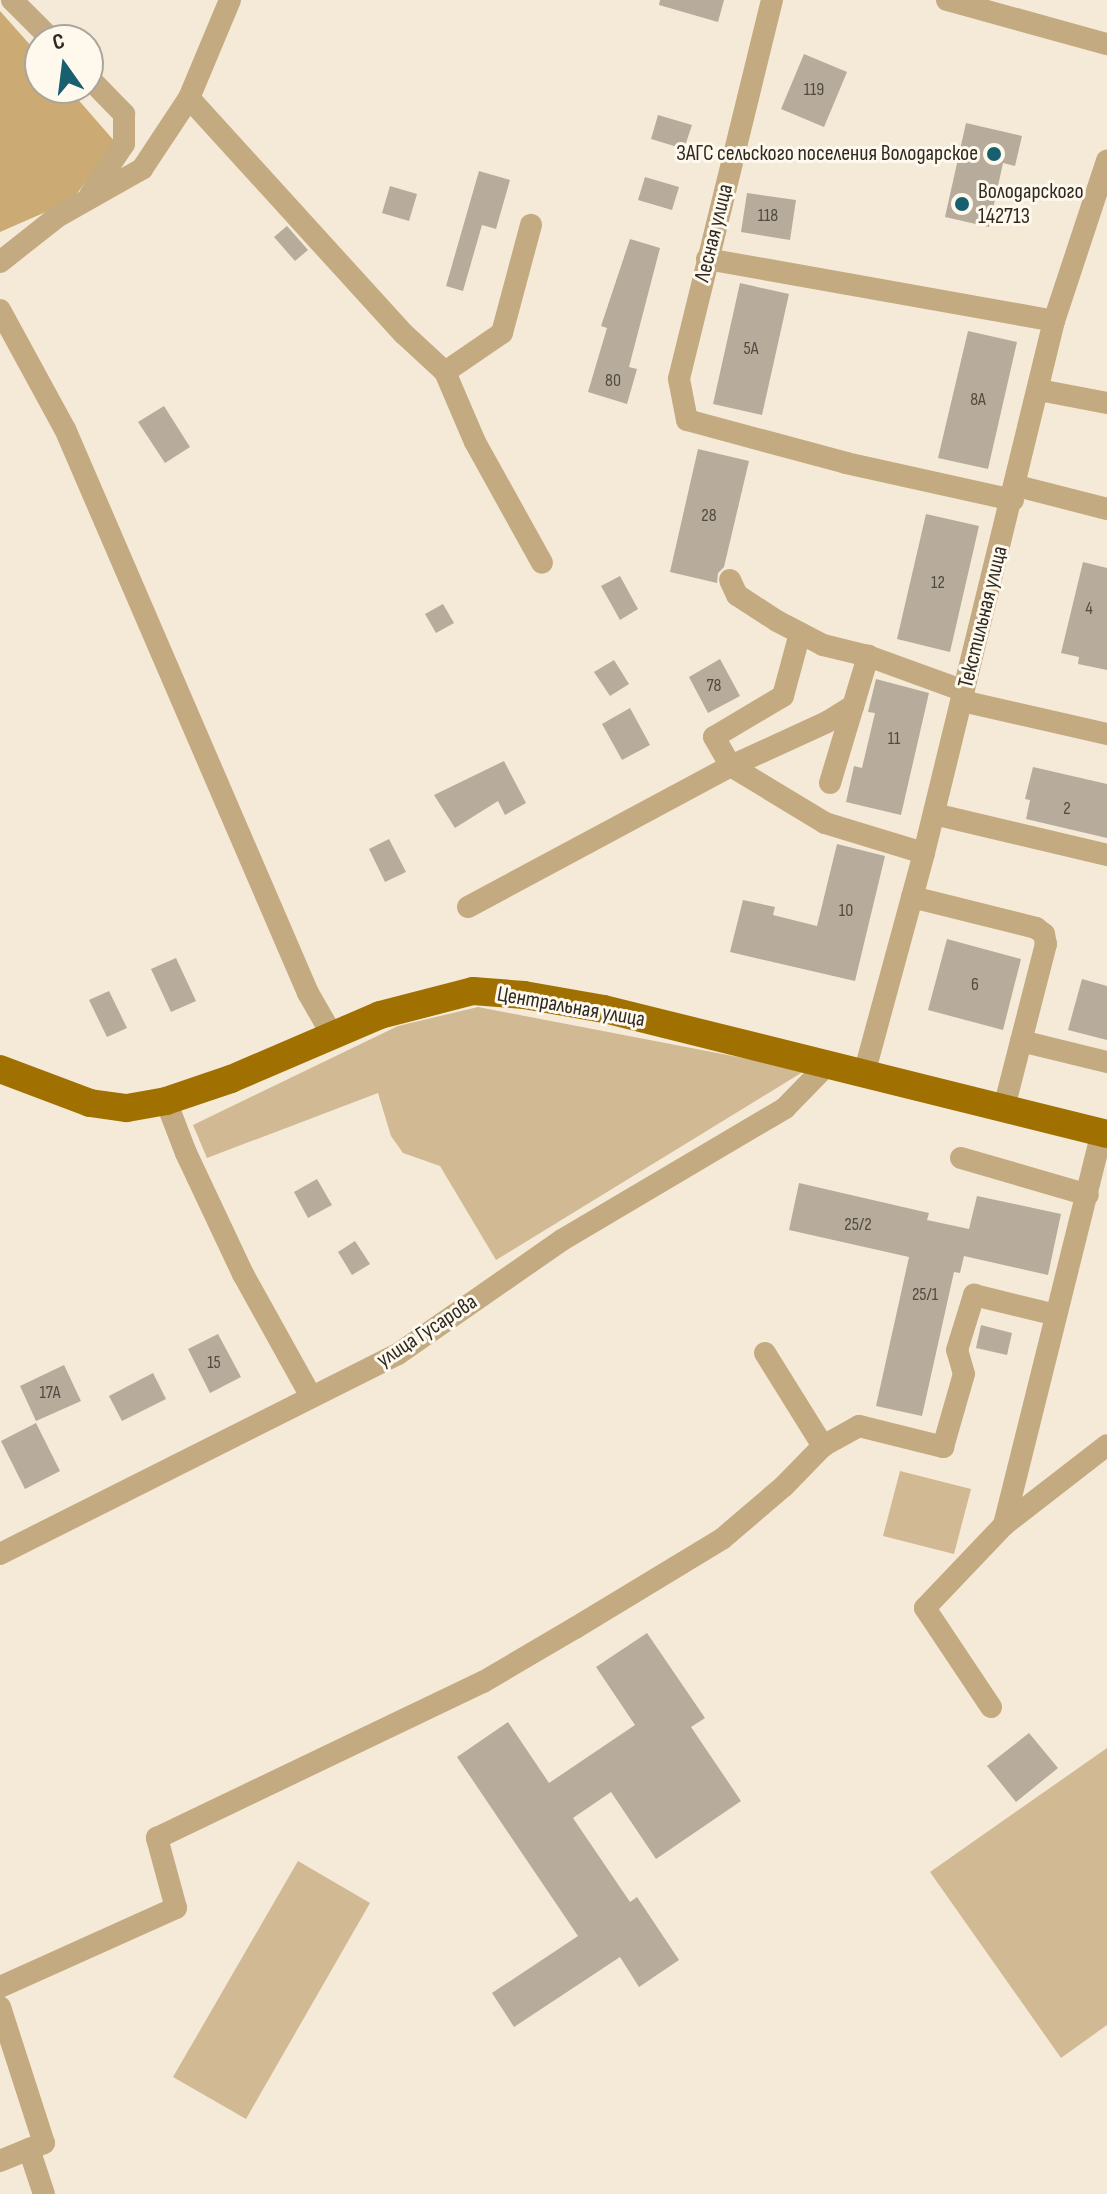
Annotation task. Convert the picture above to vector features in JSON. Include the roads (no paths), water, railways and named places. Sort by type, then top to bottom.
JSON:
[{"type":"main road","name":"Центральная улица","points":[[0,1069],[90,1103],[127,1108],[166,1101],[231,1079],[331,1033],[380,1015],[473,991],[524,995],[604,1009],[1105,1134]]},
{"type":"street","points":[[12,0],[36,24]]},
{"type":"street","points":[[0,262],[57,217],[142,169],[189,98],[230,0]]},
{"type":"street","name":"Лесная улица","points":[[772,0],[679,379],[687,420],[846,463],[1015,493]]},
{"type":"street","points":[[947,0],[1107,44]]},
{"type":"street","points":[[85,201],[124,144],[124,114],[104,93]]},
{"type":"street","points":[[189,98],[404,334],[445,372],[475,442],[542,563]]},
{"type":"street","name":"Текстильная улица","points":[[864,1074],[924,853],[1015,493],[1054,321],[1107,161]]},
{"type":"street","points":[[445,372],[502,333],[531,225]]},
{"type":"street","points":[[707,259],[1054,321]]},
{"type":"street","points":[[0,310],[65,429],[271,909],[308,993],[331,1033]]},
{"type":"street","points":[[1039,390],[1107,403]]},
{"type":"street","points":[[1015,493],[1107,509]]},
{"type":"street","points":[[730,580],[737,595],[823,645],[868,656],[963,696],[1107,734]]},
{"type":"street","points":[[800,633],[783,696],[714,737],[731,766],[825,823],[924,853]]},
{"type":"street","points":[[830,783],[868,656]]},
{"type":"street","points":[[468,907],[731,766],[827,722],[853,706]]},
{"type":"street","points":[[934,814],[1107,855]]},
{"type":"street","points":[[912,897],[1036,928],[1044,934],[1046,944],[1004,1108]]},
{"type":"street","points":[[1021,1041],[1107,1062]]},
{"type":"street","name":"улица Гусарова","points":[[0,1554],[310,1395],[398,1354],[562,1240],[785,1108],[827,1065]]},
{"type":"street","points":[[166,1101],[186,1153],[243,1274],[310,1395]]},
{"type":"street","points":[[1004,1525],[1105,1134]]},
{"type":"street","points":[[961,1158],[1088,1195]]},
{"type":"street","points":[[0,1987],[176,1908],[157,1838],[483,1682],[575,1628],[722,1539],[784,1486],[823,1446],[859,1426],[943,1447],[964,1374],[957,1350],[974,1295],[1056,1315]]},
{"type":"street","points":[[765,1353],[823,1446]]},
{"type":"street","points":[[991,1707],[925,1608],[1004,1525],[1107,1445]]},
{"type":"street","points":[[0,2007],[44,2143],[0,2161]]},
{"type":"street","points":[[29,2149],[44,2194]]},
{"type":"place","name":"ЗАГС сельского поселения Володарское","points":[[994,154]]},
{"type":"place","name":"Володарского 142713","points":[[962,204]]}]
